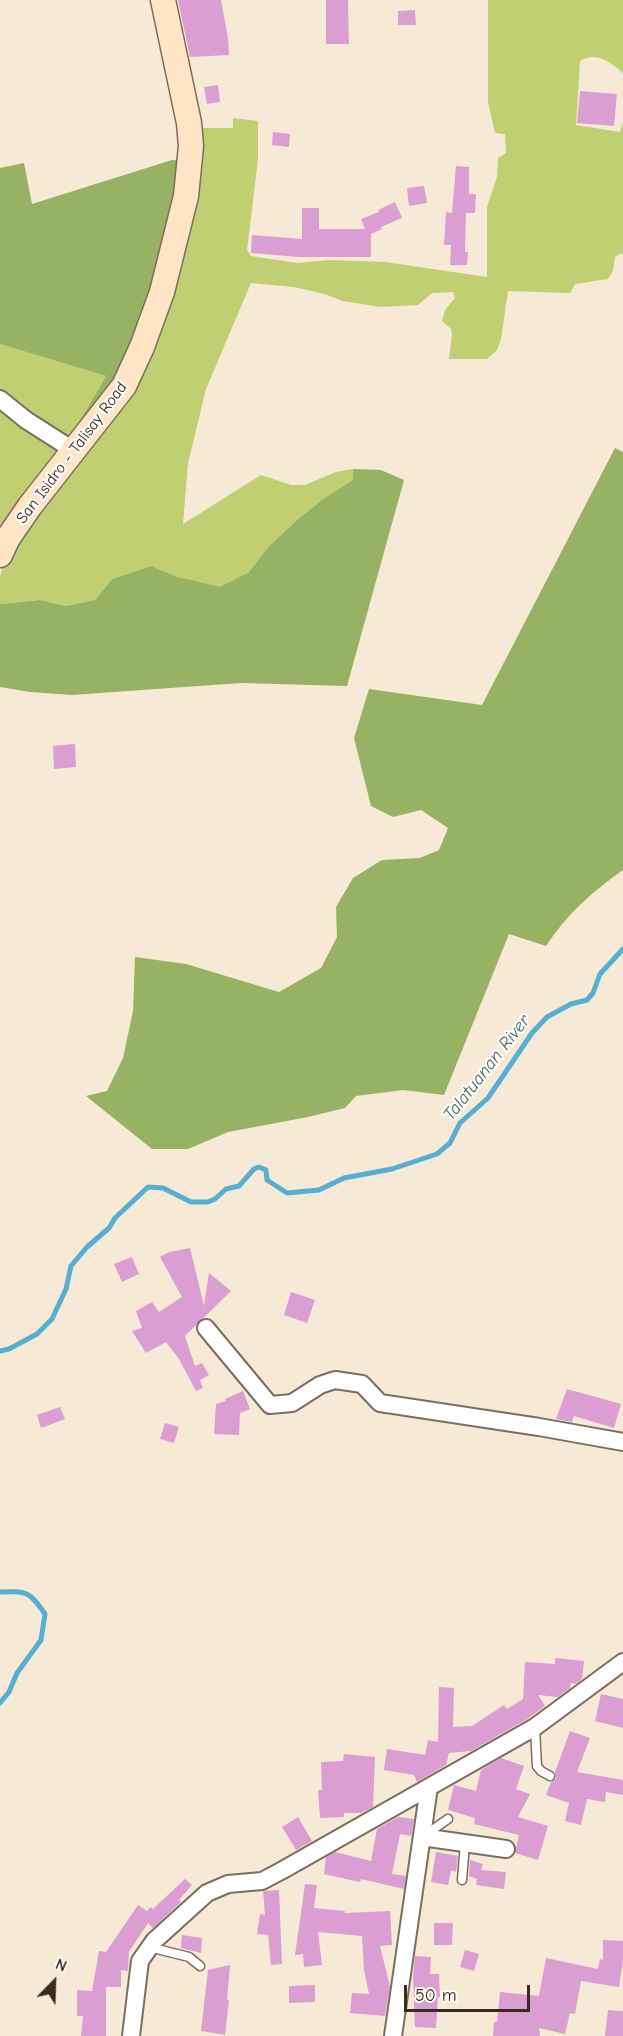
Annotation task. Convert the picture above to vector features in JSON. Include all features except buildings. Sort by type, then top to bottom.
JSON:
[{"type":"street","name":"San Isidro - Talisay Road","points":[[0,555],[14,530],[73,450],[111,404],[131,374],[162,292],[186,196],[190,160],[190,135],[164,0]]},
{"type":"street","points":[[0,399],[26,420],[73,450]]},
{"type":"street","points":[[206,1328],[270,1405],[292,1402],[320,1385],[335,1380],[362,1384],[380,1403],[623,1442]]},
{"type":"street","points":[[131,2036],[140,1960],[149,1947],[177,1919],[207,1893],[228,1884],[262,1881],[535,1727],[623,1662]]},
{"type":"street","points":[[393,2036],[424,1837],[429,1787]]},
{"type":"street","points":[[424,1837],[506,1849]]},
{"type":"lane","points":[[535,1727],[537,1766],[550,1776]]},
{"type":"lane","points":[[424,1837],[448,1819]]},
{"type":"lane","points":[[462,1880],[465,1843]]},
{"type":"lane","points":[[149,1947],[189,1957],[200,1966]]},
{"type":"green space","points":[[488,0],[623,0],[623,73],[603,59],[592,57],[580,61],[576,125],[620,132],[623,122],[623,254],[615,257],[613,271],[608,279],[575,284],[570,293],[508,291],[501,339],[497,350],[487,359],[449,359],[452,334],[451,329],[442,321],[445,310],[455,298],[453,292],[432,293],[418,305],[380,307],[343,301],[294,287],[251,283],[206,389],[188,463],[183,524],[261,475],[291,485],[305,485],[336,472],[353,469],[353,480],[323,499],[297,520],[269,546],[249,572],[220,588],[178,577],[151,566],[112,579],[95,600],[65,606],[40,600],[0,604],[0,577],[5,556],[117,410],[196,128],[233,128],[233,118],[258,121],[258,160],[247,250],[251,256],[297,263],[329,260],[385,262],[487,277],[487,207],[497,177],[498,158],[506,153],[505,134],[495,133],[488,102]]},
{"type":"green space","points":[[172,160],[183,160],[169,235],[124,369],[72,434],[106,376],[0,344],[0,168],[24,163],[32,204]]},
{"type":"green space","points":[[0,344],[106,376],[72,434],[31,483],[0,530]]},
{"type":"green space","points":[[615,448],[623,452],[623,870],[581,904],[546,946],[509,934],[444,1095],[403,1090],[356,1096],[345,1108],[228,1132],[188,1149],[152,1149],[86,1096],[107,1091],[123,1058],[133,1011],[135,957],[186,964],[279,992],[321,968],[337,937],[336,907],[353,878],[382,860],[420,858],[439,850],[448,828],[421,810],[393,817],[371,806],[354,738],[369,689],[482,705]]},
{"type":"green space","points":[[353,469],[381,470],[404,480],[347,686],[241,683],[72,695],[0,687],[0,604],[40,600],[65,606],[95,600],[112,579],[151,566],[178,577],[220,587],[249,572],[269,546],[297,520],[323,499],[353,480]]},
{"type":"waterway","name":"Talatuanan River","points":[[0,1351],[9,1349],[37,1334],[52,1319],[66,1289],[71,1266],[87,1247],[109,1228],[115,1218],[148,1187],[163,1188],[191,1202],[208,1202],[226,1189],[239,1186],[254,1169],[259,1167],[266,1170],[267,1180],[287,1193],[319,1190],[344,1178],[392,1169],[437,1154],[450,1143],[460,1123],[488,1098],[532,1033],[547,1017],[571,1004],[587,1000],[593,993],[600,974],[623,949]]},
{"type":"waterway","name":"Talatuanan River","points":[[0,1592],[27,1594],[45,1614],[41,1640],[17,1673],[9,1692],[0,1703]]}]
